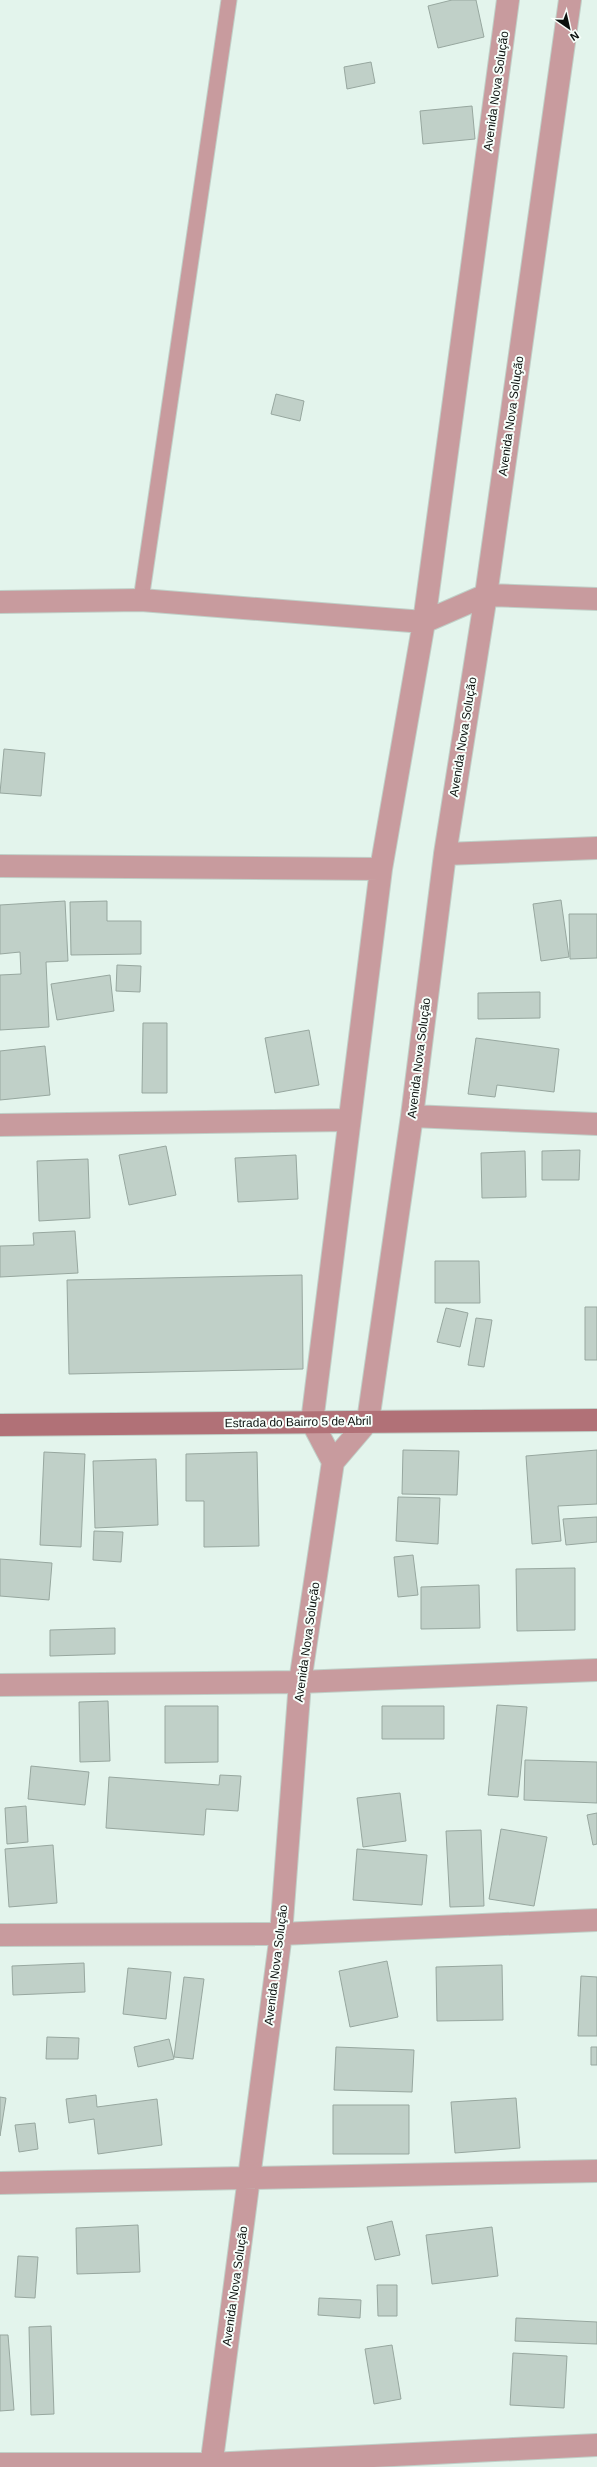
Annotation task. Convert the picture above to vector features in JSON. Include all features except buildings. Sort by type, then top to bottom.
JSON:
[{"type":"street","name":"Avenida Nova Solução","points":[[312,1422],[381,869],[424,622],[508,0]]},
{"type":"street","name":"Avenida Nova Solução","points":[[368,1421],[412,1116],[444,854],[486,595],[570,0]]},
{"type":"street","points":[[0,602],[141,600],[424,622],[486,595],[597,599]]},
{"type":"street","points":[[444,854],[597,848]]},
{"type":"street","points":[[0,866],[381,869]]},
{"type":"street","points":[[412,1116],[597,1124]]},
{"type":"street","points":[[0,1125],[349,1120]]},
{"type":"street","name":"Estrada do Bairro 5 de Abril","points":[[0,1425],[597,1420]]},
{"type":"street","points":[[312,1422],[333,1462],[368,1421]]},
{"type":"street","name":"Avenida Nova Solução","points":[[211,2466],[281,1934],[300,1682],[333,1462]]},
{"type":"street","points":[[0,1685],[300,1682],[597,1670]]},
{"type":"street","points":[[0,1935],[281,1934],[597,1920]]},
{"type":"street","points":[[0,2183],[249,2180],[597,2171]]},
{"type":"street","points":[[0,2464],[211,2466],[597,2445]]},
{"type":"lane","points":[[141,600],[229,0]]}]
